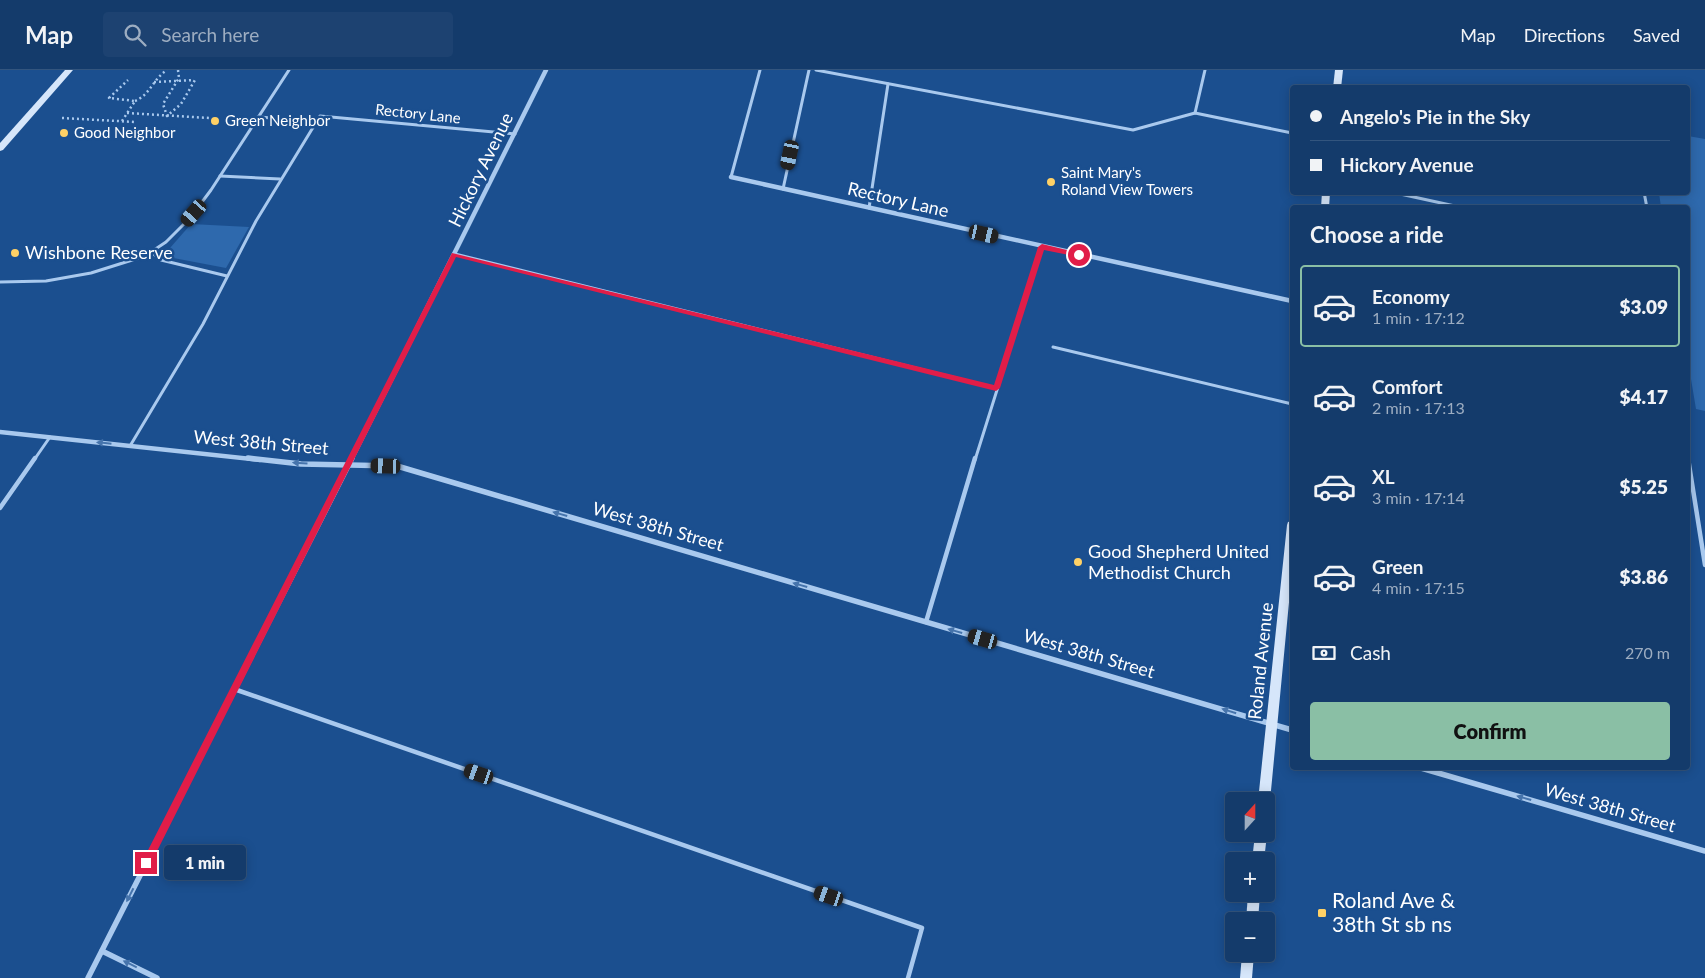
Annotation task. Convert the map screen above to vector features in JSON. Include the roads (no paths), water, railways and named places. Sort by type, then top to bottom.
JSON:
[{"type":"street","points":[[0,148],[69,70]]},
{"type":"street","name":"Hickory Avenue","points":[[88,978],[349,464],[546,70]]},
{"type":"street","points":[[1337,85],[1339,70]]},
{"type":"street","name":"Rectory Lane","points":[[731,177],[1290,302]]},
{"type":"street","name":"West 38th Street","points":[[0,432],[301,464],[397,466],[1290,729]]},
{"type":"street","name":"Roland Avenue","points":[[1265,792],[1290,545]]},
{"type":"street","name":"West 38th Street","points":[[1428,770],[1705,851]]},
{"type":"street","points":[[102,951],[157,978]]},
{"type":"street","points":[[1246,978],[1247,962]]},
{"type":"lane","points":[[0,282],[24,283],[68,278],[93,272],[151,252],[179,230],[220,176],[289,70]]},
{"type":"lane","points":[[731,177],[760,70]]},
{"type":"lane","points":[[783,189],[809,70]]},
{"type":"lane","points":[[816,70],[1133,130],[1195,113],[1290,133]]},
{"type":"lane","points":[[1195,113],[1205,70]]},
{"type":"lane","points":[[869,208],[888,84]]},
{"type":"lane","points":[[130,446],[203,324],[280,180],[315,121],[320,116]]},
{"type":"lane","name":"Rectory Lane","points":[[320,116],[515,134]]},
{"type":"lane","points":[[258,117],[315,121]]},
{"type":"lane","points":[[220,176],[280,180]]},
{"type":"lane","points":[[1405,195],[1450,205]]},
{"type":"lane","points":[[926,622],[996,388],[1042,247]]},
{"type":"lane","points":[[151,252],[161,260],[227,276]]},
{"type":"lane","points":[[454,254],[996,388]]},
{"type":"lane","points":[[1053,347],[1290,404]]},
{"type":"lane","points":[[0,508],[50,437]]},
{"type":"lane","points":[[1690,471],[1705,565]]},
{"type":"lane","points":[[234,689],[922,928],[908,978]]},
{"type":"place","name":"Green Neighbor","points":[[215,121]]},
{"type":"place","name":"Good Neighbor","points":[[64,133]]},
{"type":"place","name":"Saint Mary's Roland View Towers","points":[[1051,182]]},
{"type":"place","name":"Wishbone Reserve","points":[[15,253]]},
{"type":"place","name":"Good Shepherd United Methodist Church","points":[[1078,562]]},
{"type":"place","name":"Roland Ave & 38th St sb ns","points":[[1322,913]]}]
